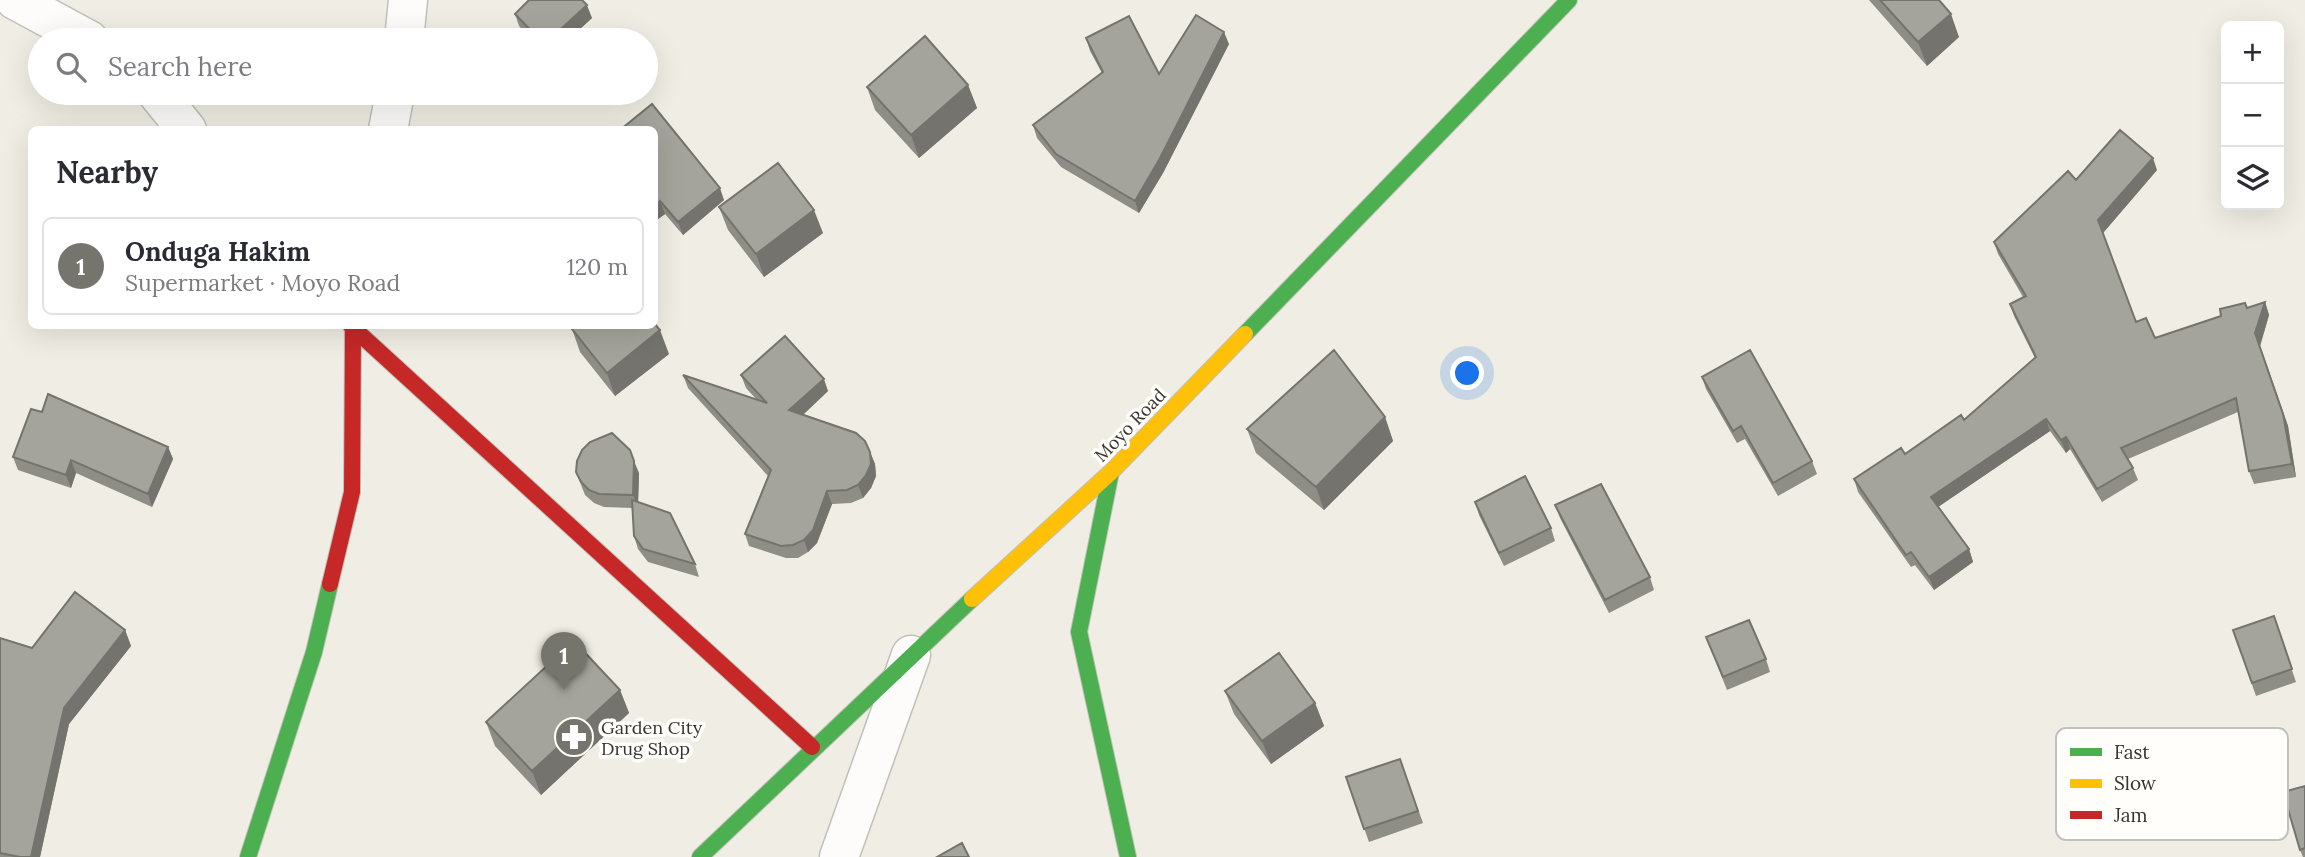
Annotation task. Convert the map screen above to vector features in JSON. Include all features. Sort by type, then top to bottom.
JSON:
[{"type":"street","points":[[15,0],[67,28]]},
{"type":"street","points":[[405,28],[408,0]]},
{"type":"street","name":"Moyo Road","points":[[700,857],[812,747],[1111,472],[1569,0]]},
{"type":"street","points":[[167,105],[184,126]]},
{"type":"street","points":[[389,126],[393,105]]},
{"type":"street","points":[[248,857],[314,652],[352,492],[352,329]]},
{"type":"street","points":[[355,329],[812,747]]},
{"type":"street","points":[[1111,472],[1079,632],[1128,857]]},
{"type":"street","points":[[839,857],[911,655]]},
{"type":"building","points":[[529,0],[582,0],[587,5],[562,28],[528,28],[515,14]]},
{"type":"building","points":[[1880,0],[1939,0],[1951,14],[1918,42]]},
{"type":"building","points":[[1196,15],[1224,32],[1159,160],[1135,201],[1056,154],[1033,125],[1103,72],[1086,38],[1129,16],[1159,74]]},
{"type":"building","points":[[925,36],[968,85],[911,135],[867,87]]},
{"type":"building","points":[[653,105],[720,188],[678,222],[660,201],[658,203],[658,126],[625,126]]},
{"type":"building","points":[[2120,130],[2153,158],[2098,220],[2136,322],[2146,318],[2155,338],[2221,316],[2220,309],[2245,303],[2247,308],[2265,302],[2255,333],[2283,414],[2292,464],[2249,471],[2236,398],[2121,448],[2133,468],[2097,489],[2066,437],[2061,440],[2046,419],[1931,497],[1969,549],[1929,577],[1911,552],[1906,555],[1854,479],[1901,448],[1905,454],[1961,415],[1964,420],[2036,357],[2010,304],[2026,296],[1994,242],[2068,171],[2076,180]]},
{"type":"building","points":[[778,163],[814,210],[756,254],[719,207]]},
{"type":"building","points":[[658,328],[660,330],[607,373],[572,329]]},
{"type":"building","points":[[785,336],[824,379],[789,410],[856,433],[865,441],[871,464],[858,485],[847,490],[827,491],[813,530],[804,540],[781,546],[745,534],[771,470],[683,375],[767,403],[741,375]]},
{"type":"building","points":[[1334,350],[1385,417],[1316,487],[1247,429]]},
{"type":"building","points":[[1750,350],[1812,461],[1773,483],[1741,426],[1733,431],[1702,377]]},
{"type":"building","points":[[48,394],[168,447],[148,494],[71,460],[66,475],[13,457],[31,409],[42,412]]},
{"type":"building","points":[[612,433],[630,450],[634,461],[633,495],[599,494],[589,490],[576,472],[582,450],[590,442]]},
{"type":"building","points":[[1525,476],[1551,528],[1499,553],[1475,502]]},
{"type":"building","points":[[1601,484],[1650,577],[1605,600],[1555,505]]},
{"type":"building","points":[[632,500],[670,513],[695,564],[643,549],[634,536]]},
{"type":"building","points":[[75,592],[125,630],[64,708],[31,857],[0,853],[0,638],[32,648]]},
{"type":"building","points":[[2274,616],[2292,669],[2252,683],[2233,630]]},
{"type":"building","points":[[1749,620],[1766,659],[1723,677],[1706,637]]},
{"type":"building","points":[[574,641],[620,690],[532,771],[486,722]]},
{"type":"building","points":[[1279,653],[1315,703],[1262,741],[1225,691]]},
{"type":"building","points":[[1400,759],[1418,811],[1364,829],[1346,777]]},
{"type":"building","points":[[2305,786],[2305,848],[2300,850],[2288,809],[2288,791]]},
{"type":"building","points":[[962,843],[969,857],[937,857]]},
{"type":"traffic: fast","points":[[1245,334],[1569,0]]},
{"type":"traffic: fast","points":[[1111,472],[1079,632],[1128,857]]},
{"type":"traffic: fast","points":[[248,857],[314,652],[330,584]]},
{"type":"traffic: fast","points":[[700,857],[972,599]]},
{"type":"traffic: slow","points":[[972,599],[1111,472],[1245,334]]},
{"type":"traffic: jam","points":[[330,584],[352,492],[353,329]]},
{"type":"traffic: jam","points":[[354,329],[812,747]]},
{"type":"place","name":"Onduga Hakim","points":[[564,690]]},
{"type":"place","name":"Garden City Drug Shop","points":[[574,737]]}]
